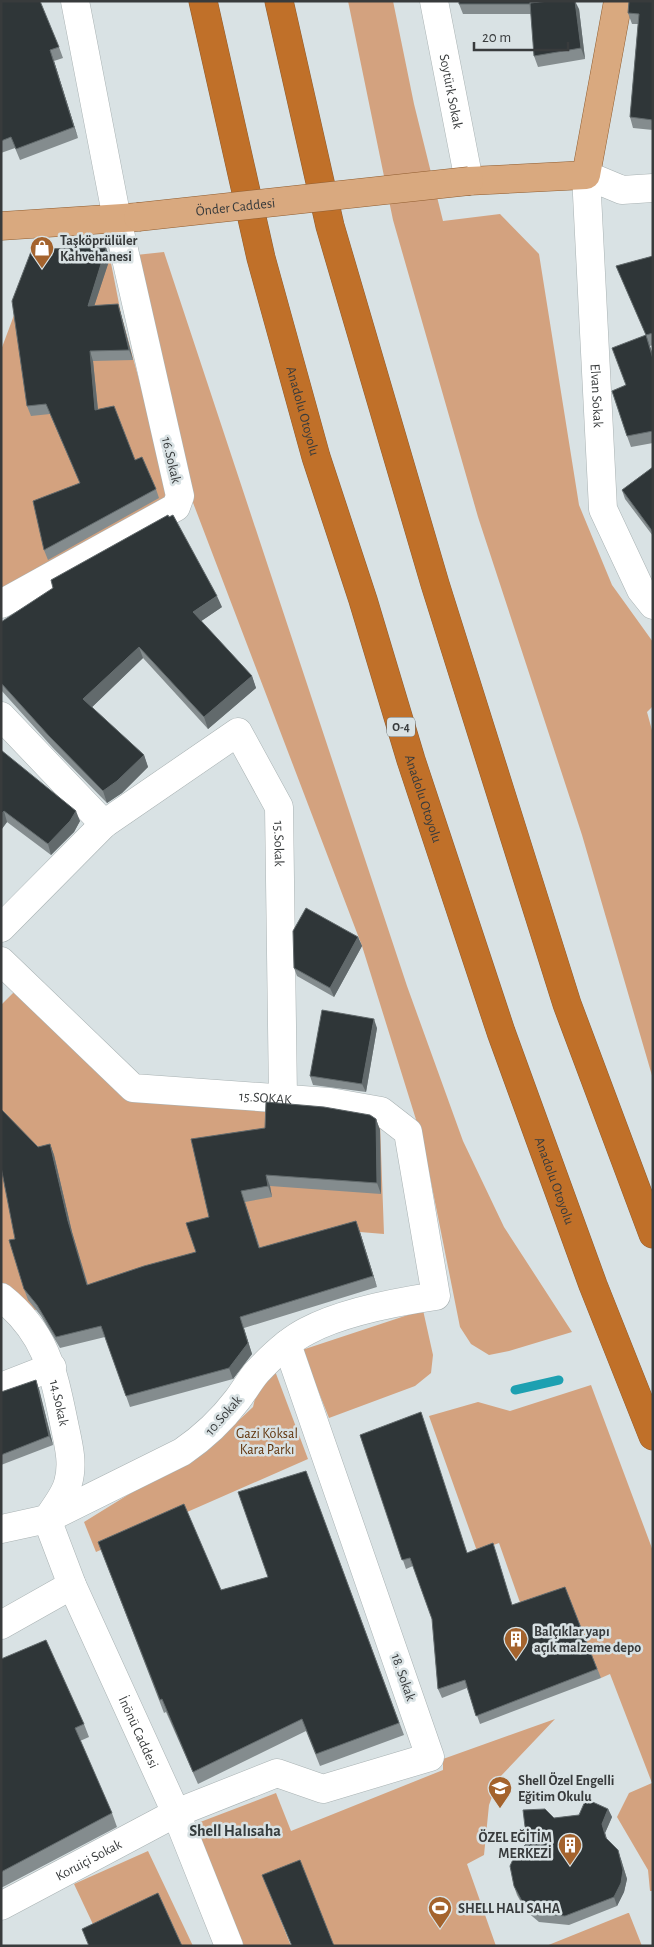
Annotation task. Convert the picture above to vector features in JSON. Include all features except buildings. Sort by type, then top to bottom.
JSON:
[{"type":"highway","name":"Anadolu Otoyolu","points":[[203,1],[261,258],[316,457],[363,600],[411,760],[501,1032],[593,1286],[653,1436]]},
{"type":"highway","points":[[279,1],[330,226],[437,593],[568,1004],[653,1234]]},
{"type":"main road","points":[[586,175],[618,1]]},
{"type":"main road","name":"Önder Caddesi","points":[[1,226],[128,218],[469,181],[586,175]]},
{"type":"street","name":"16.Sokak","points":[[1,604],[176,508],[180,496],[128,218],[75,1]]},
{"type":"street","name":"Soytürk Sokak","points":[[434,1],[469,181]]},
{"type":"street","points":[[586,175],[622,190],[653,188]]},
{"type":"street","name":"Elvan Sokak","points":[[586,175],[603,509],[641,590],[653,605]]},
{"type":"street","points":[[1,716],[104,824]]},
{"type":"street","name":"15.Sokak","points":[[1,928],[104,824],[238,732],[279,807],[283,1098]]},
{"type":"street","name":"15.SOKAK","points":[[6,976],[134,1088],[330,1102],[380,1111],[408,1132],[436,1296]]},
{"type":"street","name":"10.Sokak","points":[[1,1529],[47,1519],[182,1452],[203,1438],[224,1417],[258,1372],[287,1344],[306,1331],[323,1324],[399,1302],[436,1296]]},
{"type":"street","name":"14.Sokak","points":[[1,1297],[27,1323],[40,1342],[52,1367],[71,1458],[68,1484],[47,1519]]},
{"type":"street","name":"18. Sokak","points":[[176,1813],[277,1773],[323,1789],[430,1757],[287,1344]]},
{"type":"street","points":[[1,1387],[52,1367]]},
{"type":"street","name":"İnönü Caddesi","points":[[47,1519],[72,1585],[176,1813],[229,1946]]},
{"type":"street","points":[[1,1625],[72,1585]]},
{"type":"street","name":"Koruiçi Sokak","points":[[1,1906],[176,1813]]},
{"type":"green space","points":[[348,1],[393,1],[414,104],[443,221],[500,214],[539,254],[579,505],[612,585],[653,642],[653,706],[647,712],[653,734],[653,1079],[582,835],[478,517],[393,220]]},
{"type":"green space","points":[[164,252],[407,986],[463,1141],[504,1227],[572,1332],[489,1355],[471,1344],[460,1327],[423,1142],[362,946],[192,500],[136,255]]},
{"type":"green space","points":[[110,258],[121,314],[169,489],[163,507],[81,546],[1,590],[1,350],[35,259]]},
{"type":"green space","points":[[14,992],[127,1097],[261,1107],[380,1124],[384,1234],[360,1232],[263,1259],[250,1217],[200,1263],[91,1296],[31,1311],[1,1284],[1,1005]]},
{"type":"green space","name":"Gazi Köksal Kara Parkı","points":[[423,1310],[433,1355],[431,1373],[415,1386],[329,1418],[302,1350]]},
{"type":"green space","name":"Gazi Köksal Kara Parkı","points":[[275,1371],[308,1459],[96,1552],[84,1522],[220,1438],[253,1407],[257,1390]]},
{"type":"green space","points":[[591,1385],[653,1551],[653,1891],[650,1891],[648,1870],[617,1817],[629,1793],[652,1783],[610,1674],[601,1678],[523,1611],[499,1543],[477,1551],[429,1416],[478,1402],[510,1411]]},
{"type":"green space","points":[[555,1719],[499,1778],[489,1805],[484,1855],[467,1864],[496,1946],[334,1946],[266,1884],[291,1946],[244,1946],[195,1824],[276,1793],[291,1831],[443,1770],[443,1759]]},
{"type":"green space","points":[[148,1851],[193,1946],[99,1937],[74,1884]]},
{"type":"green space","points":[[628,1913],[642,1946],[546,1946]]},
{"type":"waterway","points":[[515,1390],[559,1380]]},
{"type":"place","name":"Taşköprülüler Kahvehanesi","points":[[42,269]]},
{"type":"place","name":"Balçıklar yapı açık malzeme depo","points":[[516,1660]]},
{"type":"place","name":"Shell Özel Engelli Eğitim Okulu","points":[[500,1809]]},
{"type":"place","name":"ÖZEL EĞİTİM MERKEZİ","points":[[570,1866]]},
{"type":"place","name":"SHELL HALI SAHA","points":[[440,1929]]},
{"type":"district","name":"Shell Halısaha","points":[[235,1830]]}]
